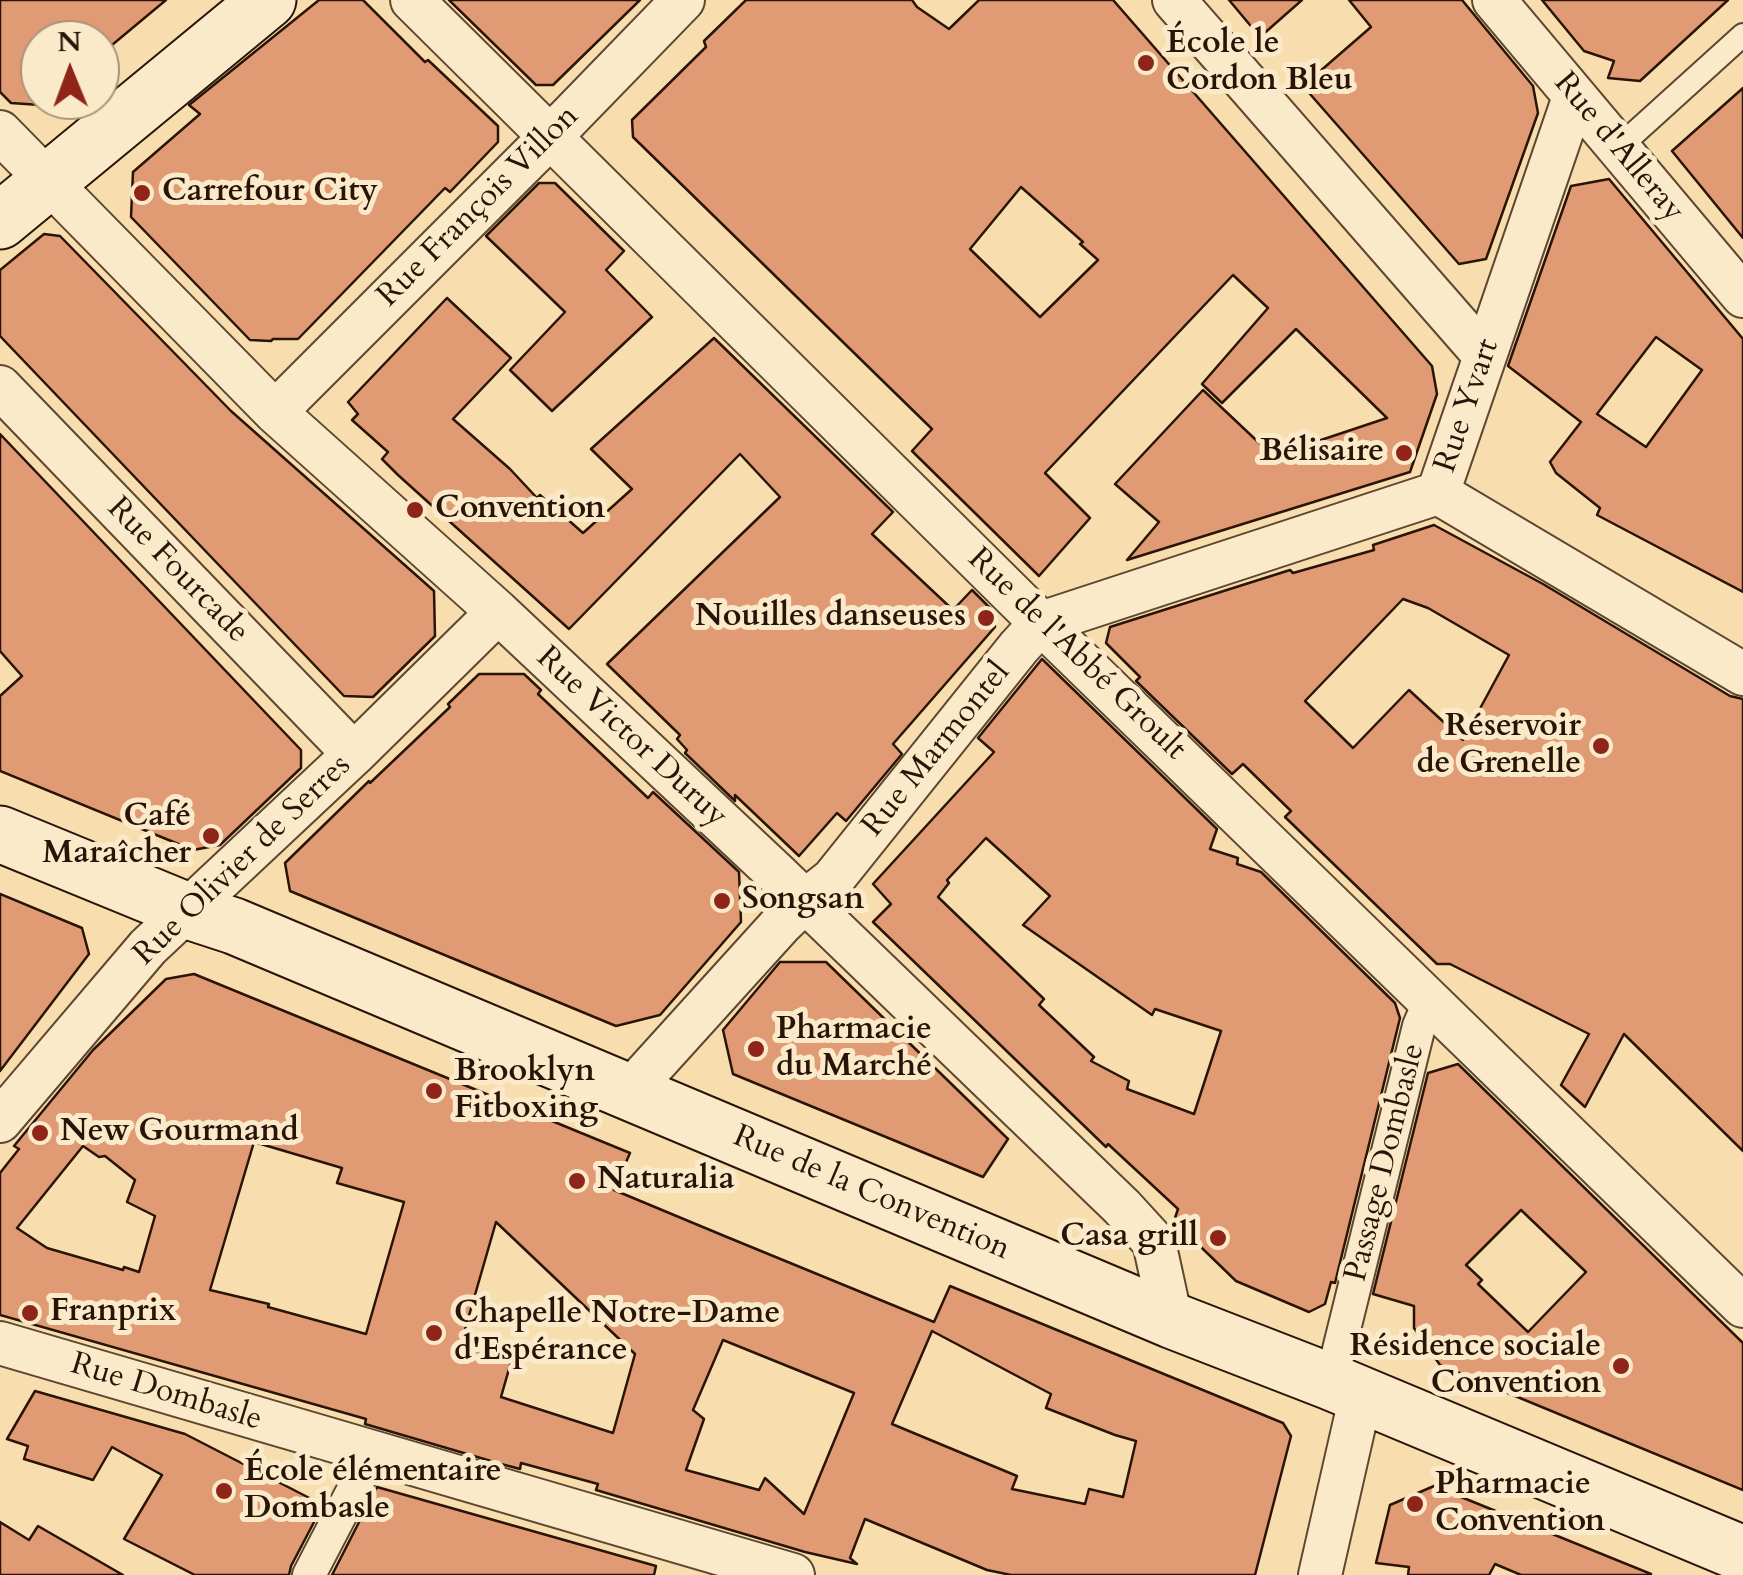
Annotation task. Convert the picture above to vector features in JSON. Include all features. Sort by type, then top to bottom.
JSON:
[{"type":"main road","points":[[0,221],[268,0]]},
{"type":"main road","name":"Rue de la Convention","points":[[0,834],[188,912],[234,926],[1171,1320],[1346,1388],[1743,1554]]},
{"type":"street","name":"Rue de l'Abbé Groult","points":[[412,0],[1041,623],[1743,1306]]},
{"type":"street","name":"Rue François Villon","points":[[275,412],[682,0]]},
{"type":"street","points":[[1174,0],[1485,356]]},
{"type":"street","name":"Rue d'Alleray","points":[[1494,0],[1743,296]]},
{"type":"street","name":"Rue Yvart","points":[[1574,97],[1438,493],[1743,674]]},
{"type":"street","name":"Rue Victor Duruy","points":[[0,132],[275,412],[498,612],[1122,1207],[1154,1242],[1171,1320]]},
{"type":"street","name":"Rue Fourcade","points":[[0,387],[354,754]]},
{"type":"street","points":[[1041,623],[1438,493]]},
{"type":"street","name":"Rue Olivier de Serres","points":[[0,1122],[148,947],[354,754],[498,612]]},
{"type":"street","name":"Rue Marmontel","points":[[628,1092],[782,923],[833,879],[1041,623]]},
{"type":"street","name":"Passage Dombasle","points":[[1346,1388],[1420,1026],[1430,1004]]},
{"type":"street","name":"Rue Dombasle","points":[[0,1343],[793,1575]]},
{"type":"street","points":[[1320,1575],[1346,1388]]},
{"type":"street","points":[[309,1575],[370,1453]]},
{"type":"lane","points":[[1618,149],[1743,35]]},
{"type":"building","points":[[0,0],[166,0],[120,38],[120,20],[20,20],[20,104],[11,103],[0,92]]},
{"type":"building","points":[[319,0],[363,0],[425,62],[428,60],[498,126],[498,142],[450,192],[445,188],[298,339],[250,340],[131,217],[133,172],[200,114],[189,105]]},
{"type":"building","points":[[449,0],[640,0],[553,85],[536,85]]},
{"type":"building","points":[[746,0],[912,0],[949,29],[979,0],[1113,0],[1432,366],[1437,394],[1410,472],[1127,560],[1159,522],[1115,484],[1203,390],[1273,456],[1387,418],[1296,329],[1222,403],[1202,384],[1268,308],[1233,275],[1045,473],[1090,518],[1039,576],[912,451],[932,429],[633,137],[632,120],[706,47],[704,41]],"holes":[[[1021,187],[1083,242],[1080,244],[1098,260],[1040,317],[970,249]]]},
{"type":"building","points":[[1229,0],[1302,0],[1260,37]]},
{"type":"building","points":[[1349,0],[1462,0],[1533,86],[1538,113],[1486,259],[1459,264],[1303,86],[1371,27]]},
{"type":"building","points":[[1542,0],[1728,0],[1640,81],[1608,78],[1614,61],[1584,51]]},
{"type":"building","points":[[1743,88],[1743,238],[1672,151]]},
{"type":"building","points":[[1609,179],[1743,339],[1743,592],[1597,515],[1600,508],[1556,473],[1550,462],[1581,422],[1508,366],[1571,186]],"holes":[[[1656,337],[1702,370],[1646,447],[1597,414]]]},
{"type":"building","points":[[539,183],[555,183],[624,251],[606,270],[652,317],[552,411],[510,370],[565,312],[486,236]]},
{"type":"building","points":[[44,234],[60,236],[231,411],[434,591],[435,636],[373,697],[344,696],[0,336],[0,270]]},
{"type":"building","points":[[447,298],[511,358],[453,419],[537,498],[540,495],[583,533],[632,489],[591,449],[714,338],[893,512],[872,534],[953,610],[972,590],[994,612],[995,627],[893,744],[902,754],[846,821],[837,813],[799,856],[685,753],[687,750],[677,739],[680,735],[607,664],[780,497],[740,454],[569,629],[398,475],[382,459],[388,452],[352,420],[358,414],[348,402]]},
{"type":"building","points":[[0,434],[301,750],[301,768],[220,845],[193,850],[0,771],[0,696],[22,676],[0,651]]},
{"type":"building","points":[[1434,525],[1543,584],[1730,696],[1743,699],[1743,1151],[1624,1034],[1585,1107],[1561,1085],[1589,1034],[1450,964],[1437,964],[1285,817],[1291,811],[1243,764],[1232,774],[1136,681],[1140,677],[1106,643],[1110,627],[1290,570],[1293,573],[1374,550],[1373,545]],"holes":[[[1403,599],[1428,608],[1509,655],[1463,740],[1409,690],[1353,748],[1305,701]]]},
{"type":"building","points":[[1042,659],[1217,829],[1210,849],[1238,858],[1237,864],[1261,872],[1395,1003],[1400,1018],[1335,1283],[1331,1282],[1325,1304],[1309,1312],[1236,1281],[1174,1221],[1178,1209],[1108,1144],[1106,1147],[873,922],[891,904],[873,884],[994,752],[978,738]],"holes":[[[986,838],[1050,896],[1023,925],[1152,1015],[1155,1009],[1221,1031],[1194,1114],[1127,1089],[1129,1081],[1091,1061],[1094,1057],[1039,1005],[1044,999],[938,897],[949,883],[947,880]]]},
{"type":"building","points":[[479,674],[524,674],[541,690],[538,694],[648,798],[653,792],[739,872],[741,922],[660,1015],[616,1026],[290,891],[285,863],[450,707],[448,704]]},
{"type":"building","points":[[0,894],[82,928],[89,954],[0,1071]]},
{"type":"building","points":[[780,962],[826,962],[1008,1139],[983,1177],[733,1074],[723,1030]]},
{"type":"building","points":[[194,974],[630,1153],[614,1190],[934,1322],[950,1286],[1283,1423],[1291,1436],[1255,1575],[1011,1575],[987,1570],[865,1519],[850,1558],[857,1564],[596,1490],[598,1484],[521,1463],[520,1469],[501,1464],[365,1424],[366,1419],[0,1315],[0,1173],[19,1149],[14,1146],[93,1050],[166,979]],"holes":[[[254,1142],[342,1168],[337,1183],[404,1202],[366,1334],[210,1290]],[[83,1146],[99,1157],[105,1156],[135,1180],[127,1202],[155,1216],[139,1272],[47,1248],[17,1228]],[[496,1222],[635,1354],[613,1433],[501,1397],[513,1355],[462,1340]],[[932,1331],[1051,1394],[1046,1408],[1136,1441],[1123,1497],[1089,1489],[1085,1504],[1012,1489],[1017,1476],[892,1424]],[[723,1340],[854,1393],[804,1514],[765,1478],[759,1490],[686,1470],[704,1419],[693,1410]]]},
{"type":"building","points":[[1458,1064],[1743,1343],[1743,1490],[1440,1365],[1414,1328],[1414,1306],[1373,1294],[1428,1073]],"holes":[[[1521,1210],[1586,1272],[1528,1332],[1478,1284],[1482,1280],[1466,1265]]]},
{"type":"building","name":"École élémentaire Dombasle","points":[[35,1391],[185,1434],[323,1505],[289,1575],[195,1575],[124,1539],[162,1475],[112,1447],[93,1480],[24,1459],[28,1446],[7,1439]]},
{"type":"building","points":[[1434,1486],[1651,1574],[1521,1575],[1495,1564],[1489,1575],[1408,1575],[1409,1567],[1376,1563],[1390,1505]]},
{"type":"building","points":[[377,1487],[656,1566],[654,1575],[332,1575]]},
{"type":"building","points":[[0,1522],[29,1540],[38,1526],[123,1575],[0,1575]]},
{"type":"place","name":"École le Cordon Bleu","points":[[1146,63]]},
{"type":"place","name":"Carrefour City","points":[[142,193]]},
{"type":"place","name":"Bélisaire","points":[[1404,453]]},
{"type":"place","name":"Convention","points":[[415,510]]},
{"type":"place","name":"Nouilles danseuses","points":[[986,618]]},
{"type":"place","name":"Réservoir de Grenelle","points":[[1601,746]]},
{"type":"place","name":"Café Maraîcher","points":[[211,836]]},
{"type":"place","name":"Songsan","points":[[722,901]]},
{"type":"place","name":"Pharmacie du Marché","points":[[756,1049]]},
{"type":"place","name":"Brooklyn Fitboxing","points":[[434,1091]]},
{"type":"place","name":"New Gourmand","points":[[40,1133]]},
{"type":"place","name":"Naturalia","points":[[577,1181]]},
{"type":"place","name":"Casa grill","points":[[1218,1238]]},
{"type":"place","name":"Franprix","points":[[30,1313]]},
{"type":"place","name":"Chapelle Notre-Dame d'Espérance","points":[[434,1333]]},
{"type":"place","name":"Résidence sociale Convention","points":[[1621,1366]]},
{"type":"place","name":"École élémentaire Dombasle","points":[[224,1491]]},
{"type":"place","name":"Pharmacie Convention","points":[[1415,1504]]}]
